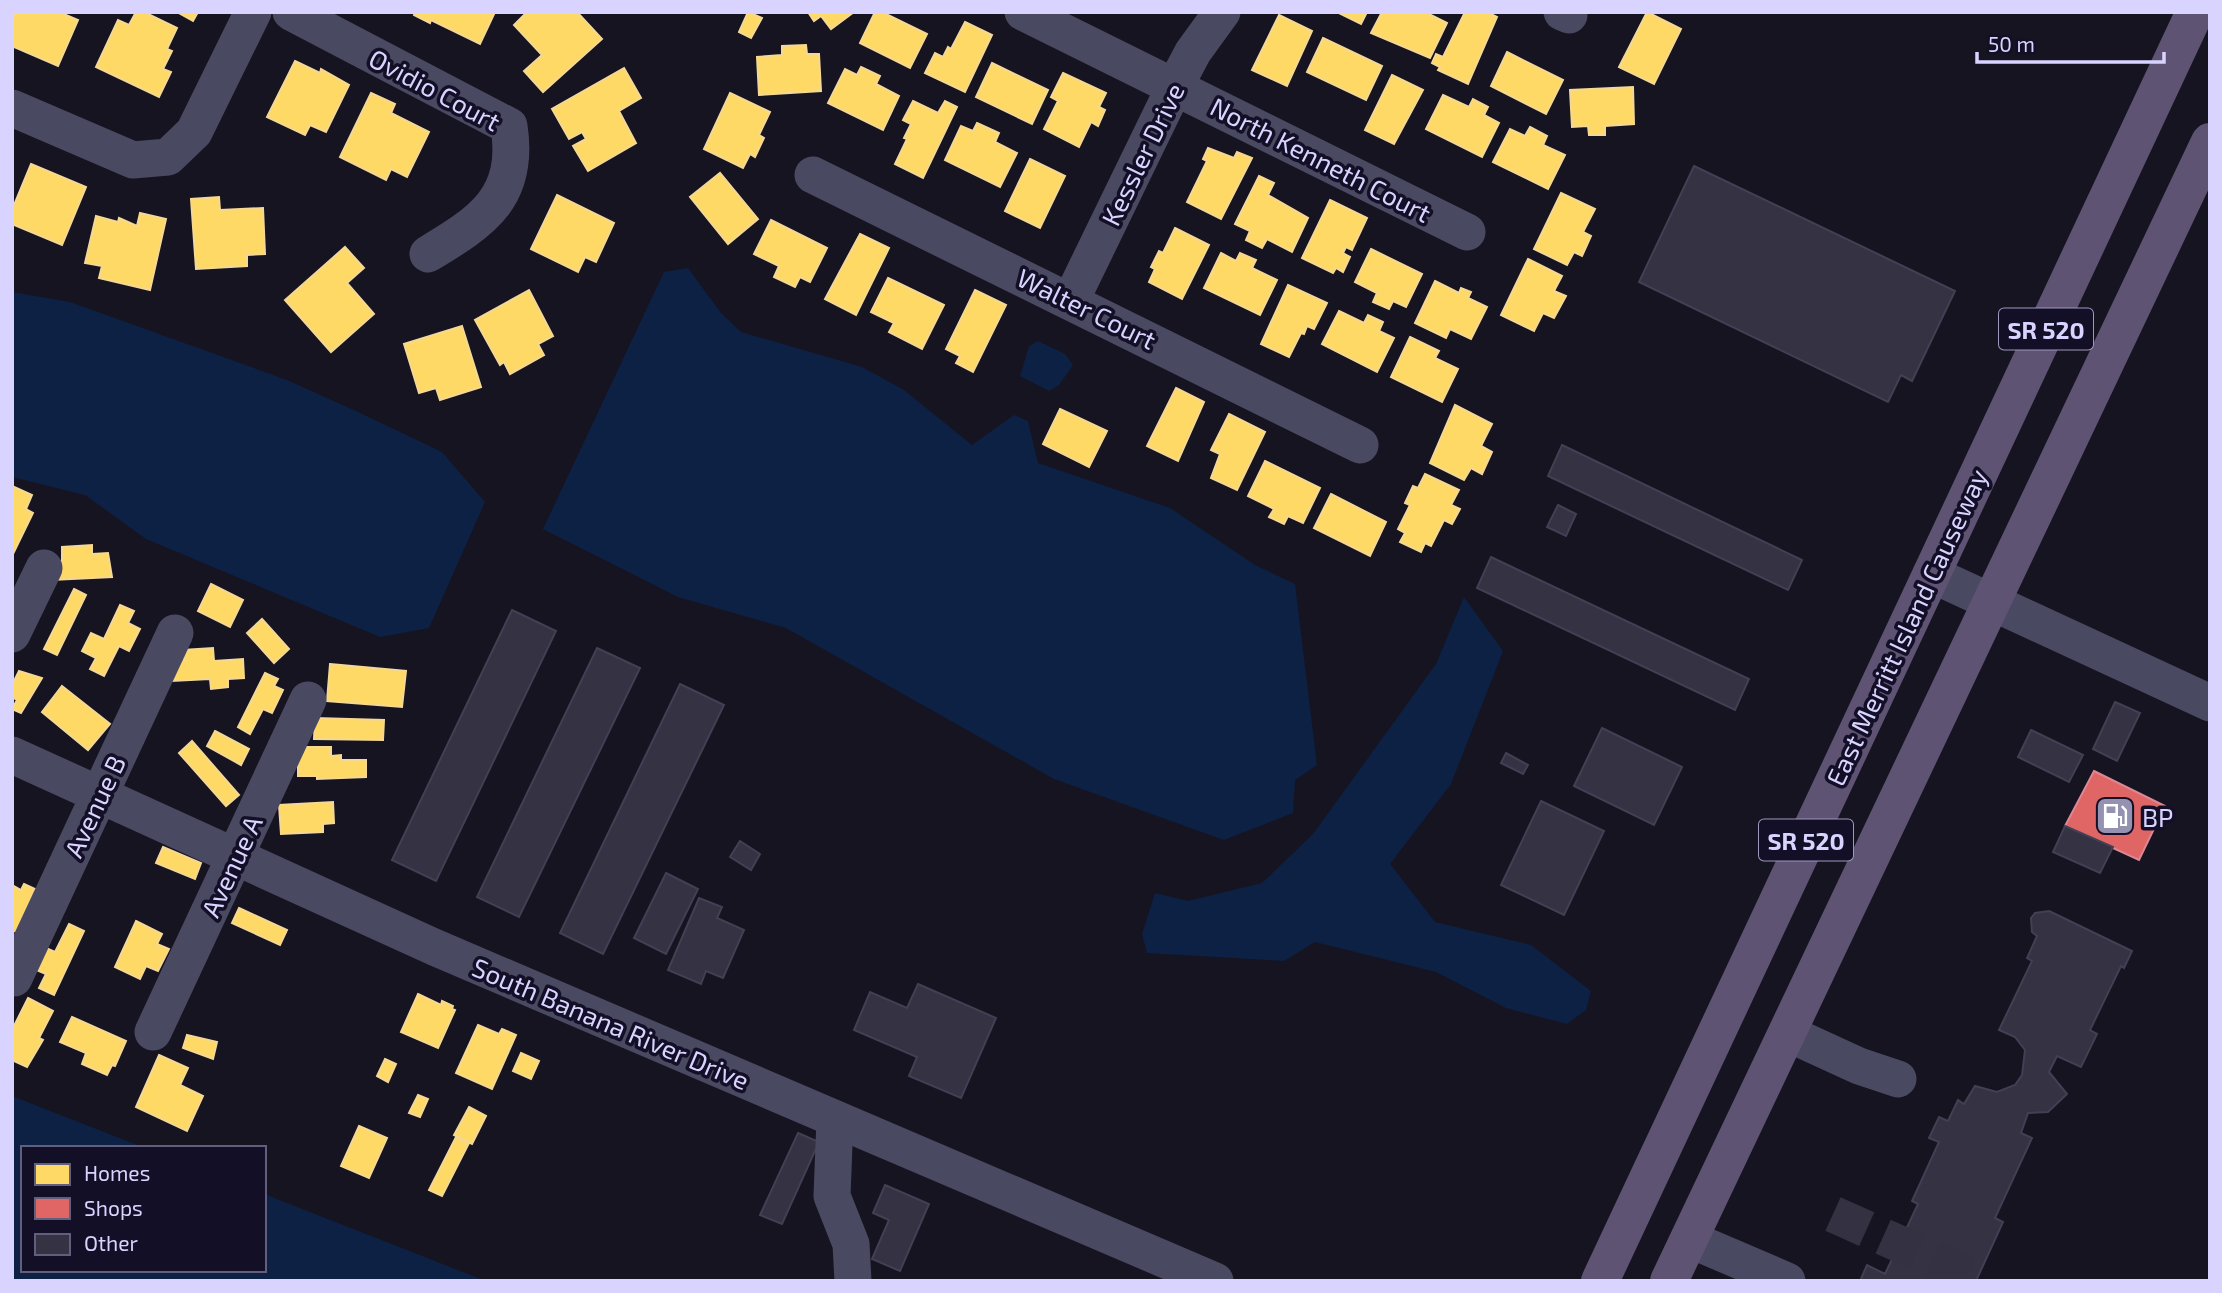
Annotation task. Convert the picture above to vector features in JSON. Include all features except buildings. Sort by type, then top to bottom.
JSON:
[{"type":"main road","name":"East Merritt Island Causeway","points":[[1600,1281],[2196,12]]},
{"type":"main road","name":"SR 520","points":[[1669,1281],[2210,142]]},
{"type":"street","points":[[12,108],[133,160],[168,157],[194,132],[253,12]]},
{"type":"street","name":"Ovidio Court","points":[[291,12],[509,126],[513,152],[511,171],[502,193],[478,223],[428,254]]},
{"type":"street","name":"North Kenneth Court","points":[[1023,12],[1467,232]]},
{"type":"street","name":"Kessler Drive","points":[[1070,300],[1175,86],[1193,52],[1222,12]]},
{"type":"street","name":"Walter Court","points":[[813,175],[1360,445]]},
{"type":"street","points":[[12,634],[44,568]]},
{"type":"street","points":[[1931,574],[2210,703]]},
{"type":"street","name":"Avenue B","points":[[14,978],[175,633]]},
{"type":"street","name":"Avenue A","points":[[153,1032],[308,700]]},
{"type":"street","name":"South Banana River Drive","points":[[12,755],[234,859],[1215,1281]]},
{"type":"street","points":[[1787,1034],[1859,1066],[1898,1079]]},
{"type":"street","points":[[835,1119],[832,1196],[851,1244],[853,1281]]},
{"type":"street","points":[[1689,1239],[1787,1281]]},
{"type":"water","points":[[688,268],[721,313],[741,332],[862,367],[904,390],[972,445],[1014,415],[1028,421],[1038,463],[1170,508],[1255,565],[1295,584],[1317,765],[1295,780],[1293,813],[1224,840],[1054,779],[786,628],[678,597],[543,529],[664,272]]},
{"type":"water","points":[[12,292],[70,302],[287,380],[442,452],[485,502],[429,628],[380,637],[146,539],[85,495],[12,477]]},
{"type":"water","points":[[1038,341],[1065,354],[1073,365],[1059,385],[1049,391],[1020,376],[1029,346]]},
{"type":"water","points":[[1464,597],[1503,651],[1451,784],[1390,864],[1435,922],[1531,945],[1591,991],[1586,1010],[1567,1024],[1506,1008],[1436,972],[1315,942],[1284,961],[1147,953],[1142,934],[1155,893],[1188,901],[1262,883],[1313,834],[1436,664]]},
{"type":"water","points":[[12,1096],[140,1146],[21,1146],[21,1272],[266,1272],[266,1195],[486,1281],[12,1281]]},
{"type":"tunnel","points":[[1833,1214],[1982,1281]]},
{"type":"place","name":"BP","points":[[2115,816]]}]
